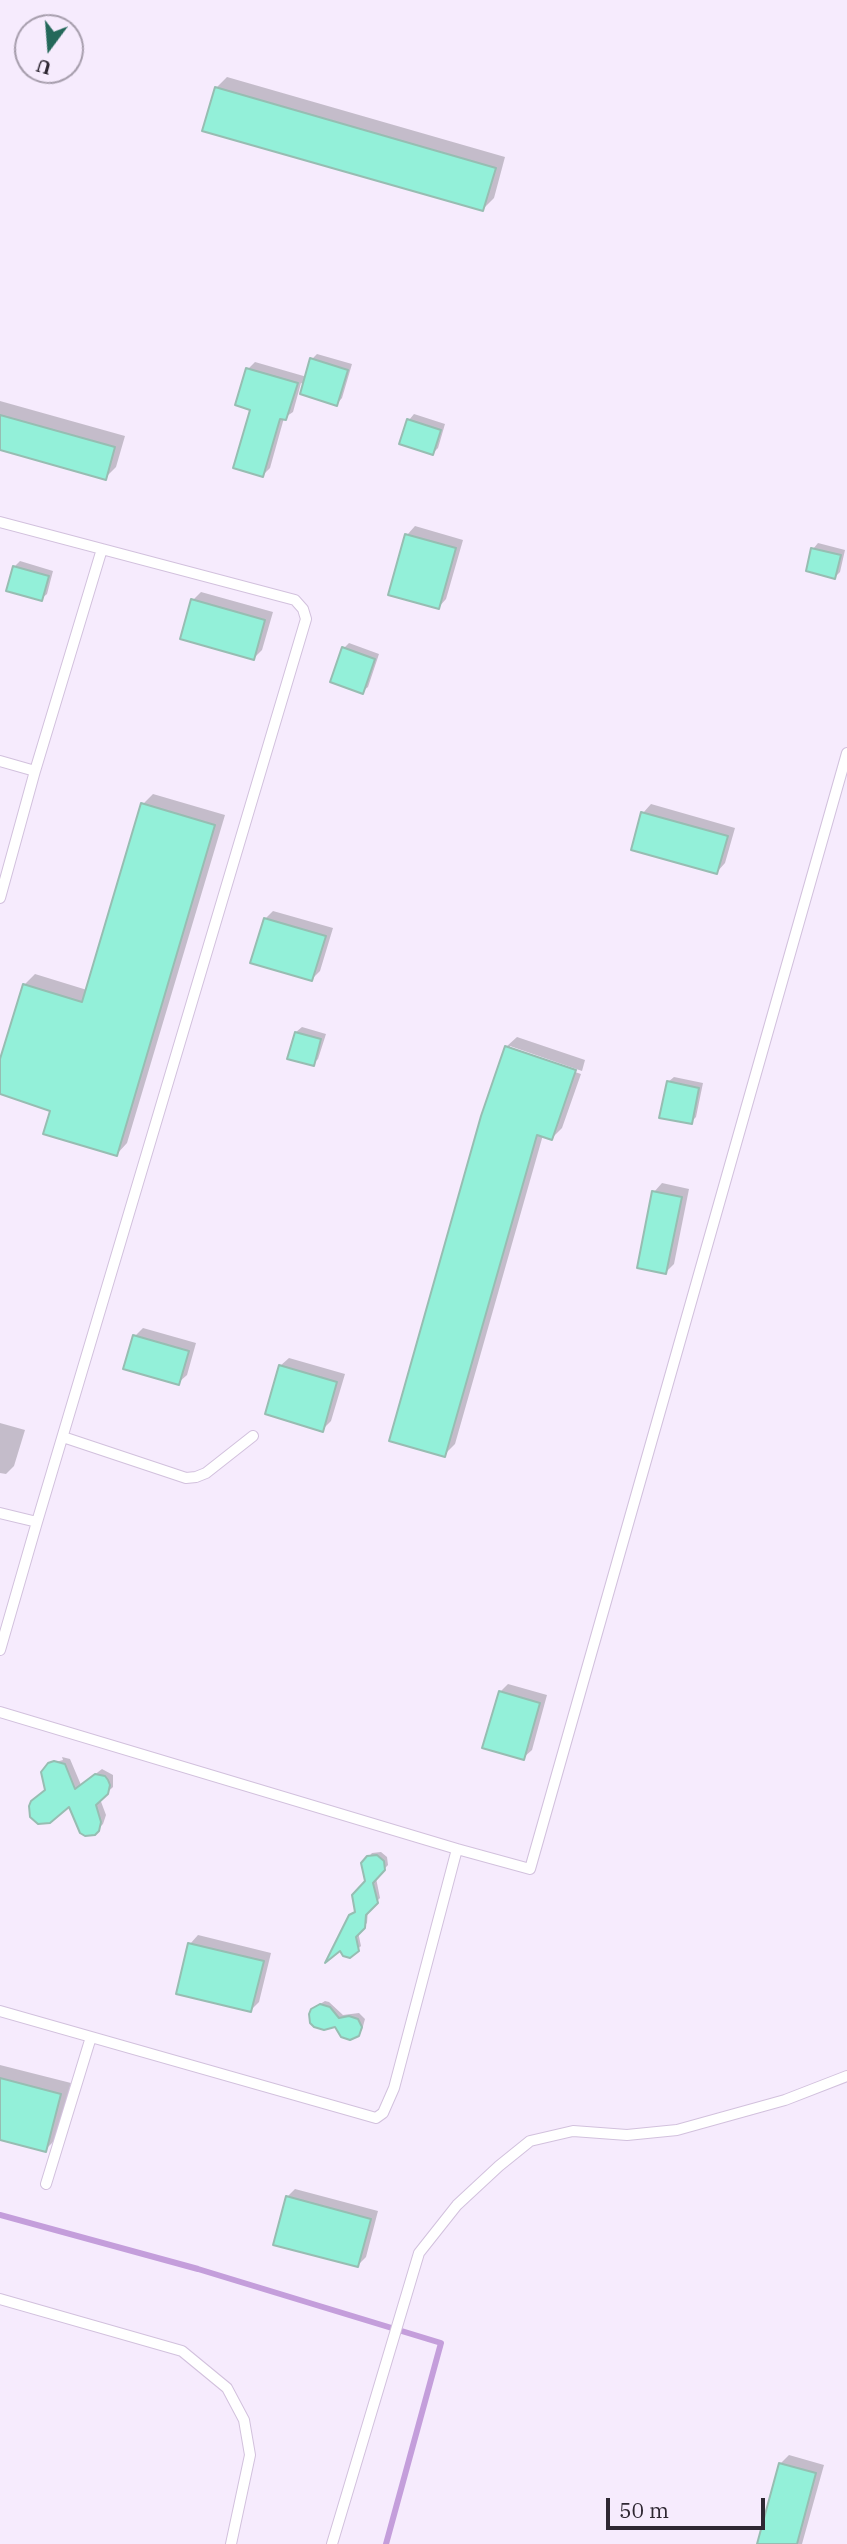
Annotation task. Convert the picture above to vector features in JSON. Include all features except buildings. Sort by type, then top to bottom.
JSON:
[{"type":"lane","points":[[0,523],[295,600],[303,609],[306,619],[0,1650]]},
{"type":"lane","points":[[0,898],[102,549]]},
{"type":"lane","points":[[0,1712],[530,1870],[847,753]]},
{"type":"lane","points":[[0,761],[35,771]]},
{"type":"lane","points":[[62,1437],[186,1478],[196,1478],[253,1436]]},
{"type":"lane","points":[[0,1513],[37,1522]]},
{"type":"lane","points":[[0,2011],[376,2119],[383,2113],[394,2088],[457,1849]]},
{"type":"lane","points":[[46,2184],[91,2038]]},
{"type":"lane","points":[[332,2544],[419,2253],[457,2205],[530,2141],[573,2131],[627,2135],[677,2130],[785,2100],[847,2076]]},
{"type":"lane","points":[[0,2299],[182,2351],[227,2388],[244,2420],[250,2455],[231,2544]]},
{"type":"waterway","points":[[0,2215],[198,2269],[441,2343],[386,2544]]}]
